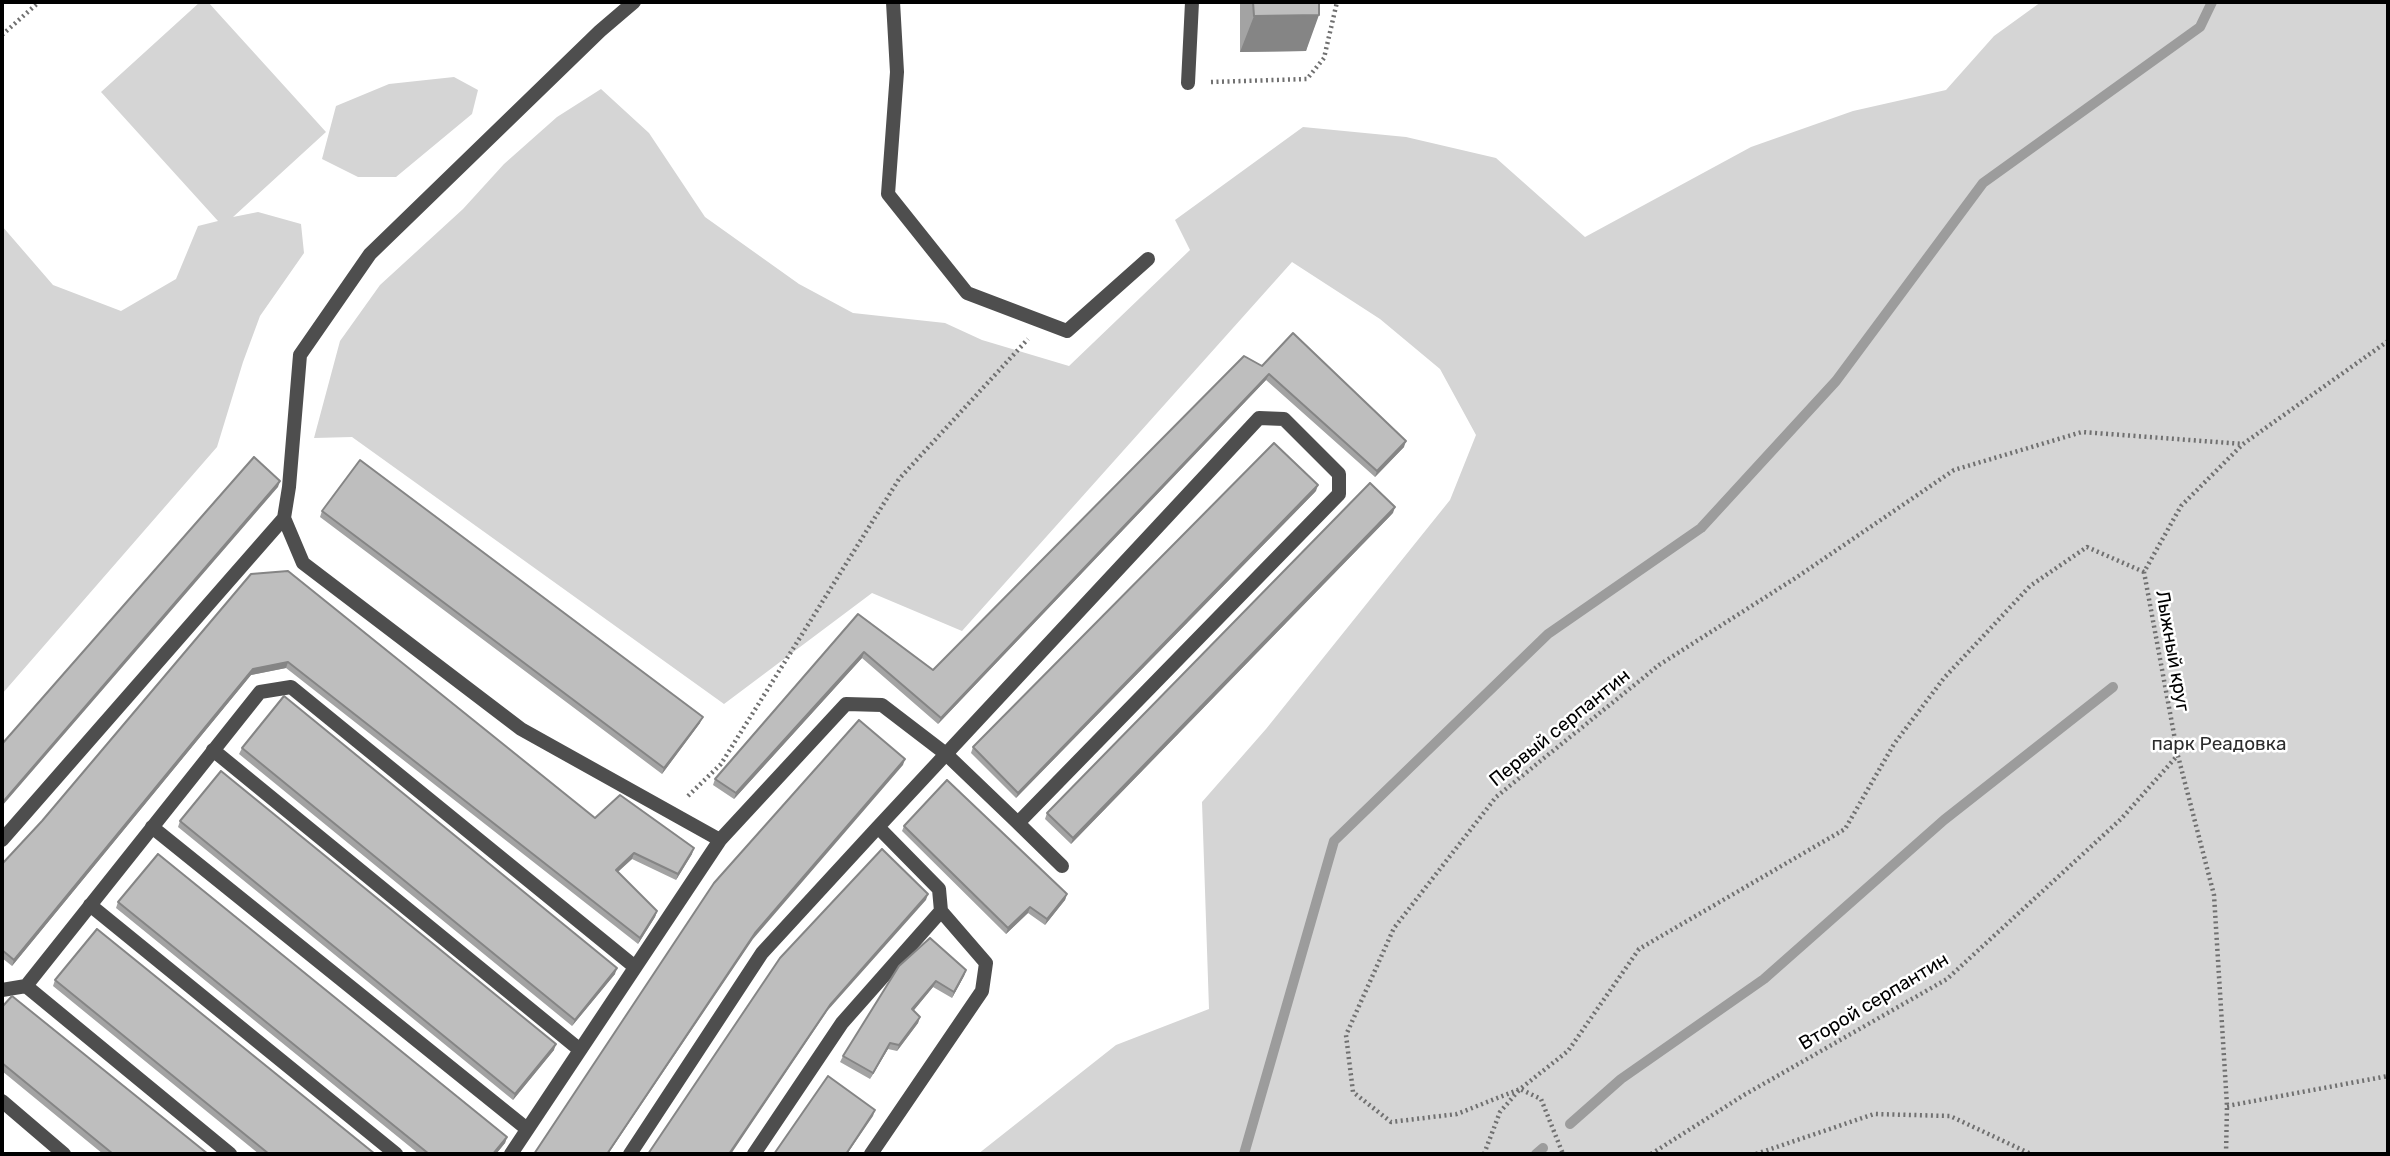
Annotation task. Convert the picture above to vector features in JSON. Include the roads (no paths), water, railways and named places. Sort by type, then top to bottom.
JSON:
[{"type":"lane","points":[[2,840],[284,518],[300,355],[370,254],[634,2]]},
{"type":"lane","points":[[893,2],[897,72],[888,194],[967,293],[1068,331],[1148,259]]},
{"type":"lane","points":[[1188,83],[1192,2]]},
{"type":"lane","points":[[629,1154],[762,953],[1259,418],[1284,419],[1339,474],[1339,494],[1018,823]]},
{"type":"lane","points":[[284,518],[303,563],[521,729],[720,840]]},
{"type":"lane","points":[[2,990],[26,986],[260,692],[291,687],[635,967]]},
{"type":"lane","points":[[511,1154],[720,840],[846,704],[881,705],[946,754],[1062,866]]},
{"type":"lane","points":[[213,750],[580,1049]]},
{"type":"lane","points":[[152,827],[527,1129]]},
{"type":"lane","points":[[871,1154],[982,991],[986,962],[941,911],[939,889],[878,827]]},
{"type":"lane","points":[[90,905],[396,1154]]},
{"type":"lane","points":[[754,1154],[842,1023],[941,911]]},
{"type":"lane","points":[[26,986],[230,1154]]},
{"type":"lane","points":[[2,1101],[64,1154]]},
{"type":"waterway","points":[[1244,1154],[1334,841],[1548,634],[1701,528],[1836,381],[1983,183],[2200,27],[2212,2]]},
{"type":"waterway","points":[[1570,1124],[1621,1079],[1764,979],[1944,820],[2113,687]]},
{"type":"waterway","points":[[1536,1154],[1543,1148]]},
{"type":"park label","name":"парк Реадовка","points":[[2219,745]]}]
